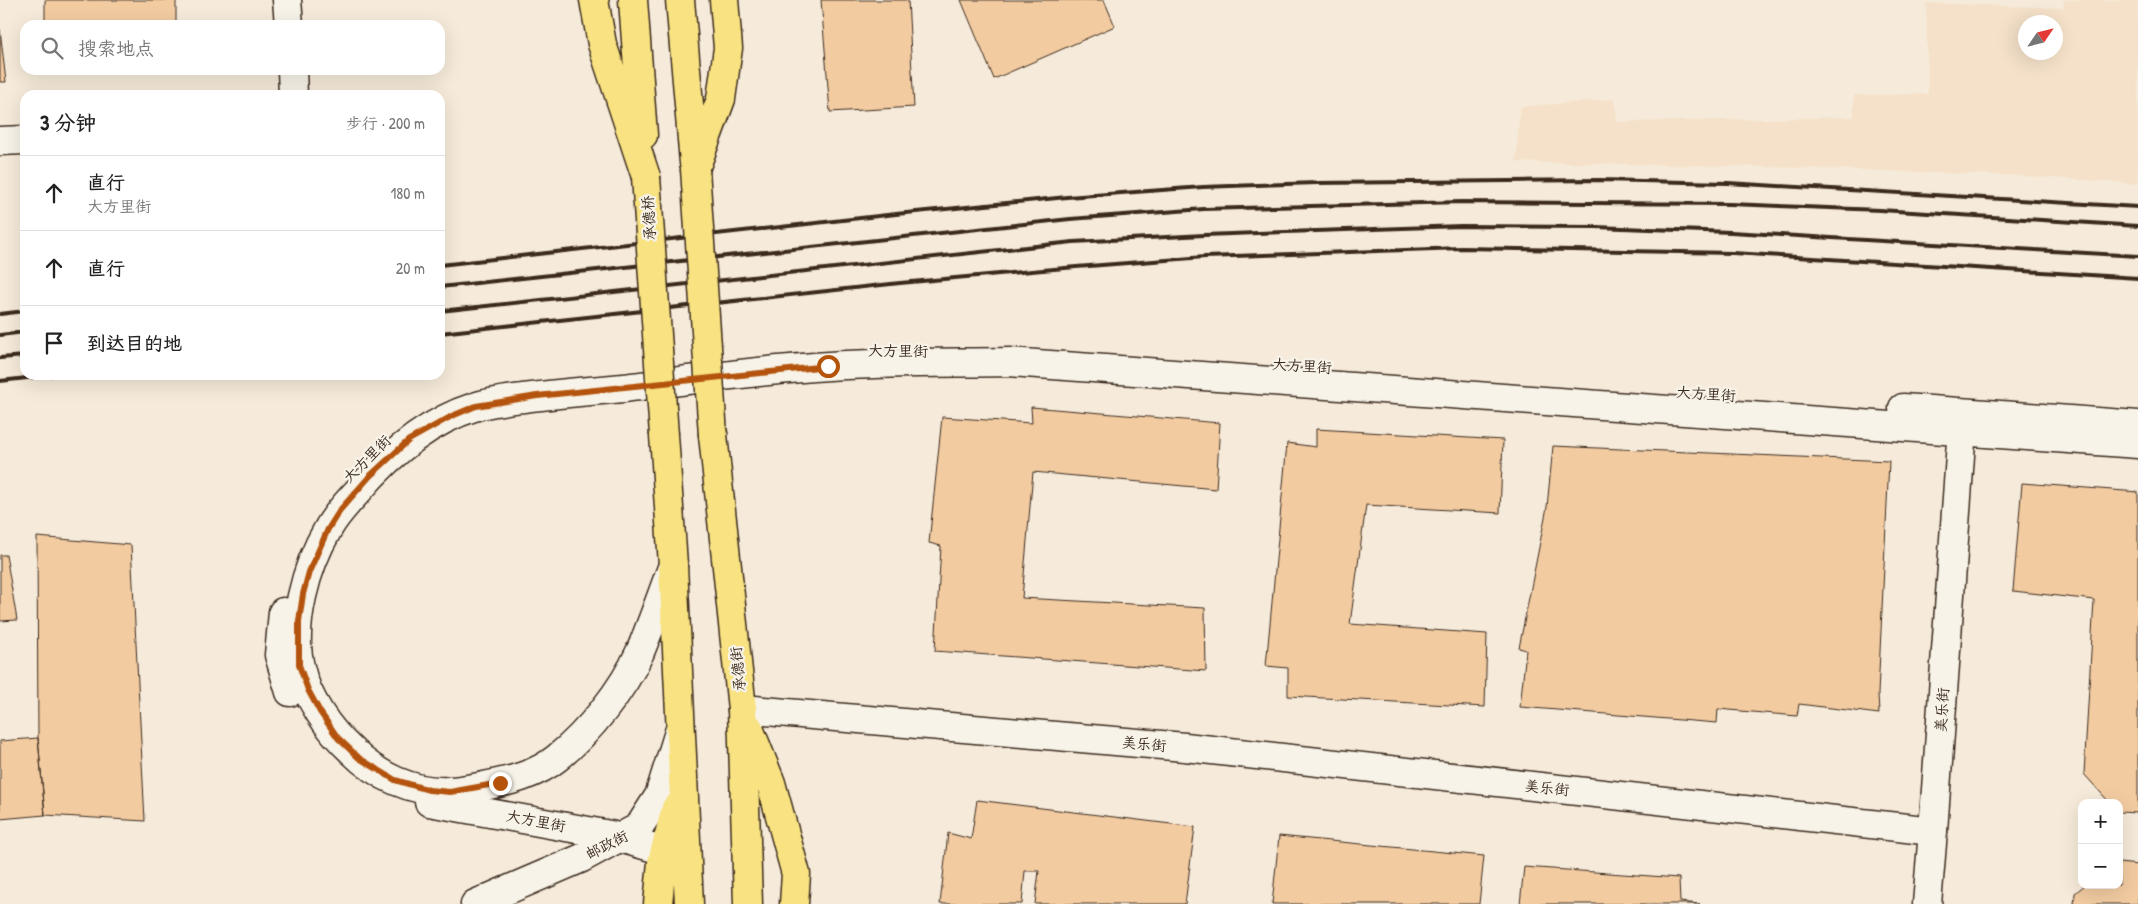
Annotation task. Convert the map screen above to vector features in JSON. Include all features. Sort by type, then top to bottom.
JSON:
[{"type":"highway","points":[[594,0],[602,44],[646,177]]},
{"type":"highway","name":"承德桥","points":[[633,0],[673,565]]},
{"type":"highway","points":[[680,0],[695,170]]},
{"type":"highway","points":[[695,170],[721,99],[728,48],[724,0]]},
{"type":"highway","name":"承德街","points":[[695,170],[713,435],[742,709],[748,904]]},
{"type":"highway","points":[[673,565],[689,904]]},
{"type":"highway","points":[[742,709],[771,784],[796,874],[794,904]]},
{"type":"highway","points":[[658,904],[662,862],[682,780]]},
{"type":"main road","points":[[287,0],[289,20]]},
{"type":"main road","points":[[292,75],[293,90]]},
{"type":"main road","points":[[0,141],[20,140]]},
{"type":"main road","name":"大方里街","points":[[665,851],[622,838],[398,796],[359,775],[336,759],[311,730],[296,707],[287,685],[279,655],[280,629],[290,573],[307,534],[336,490],[378,445],[401,427],[426,412],[453,399],[484,389],[520,382],[826,350],[1112,353],[1962,422],[2138,444]]},
{"type":"main road","name":"大方里街","points":[[673,565],[639,655],[613,697],[598,716],[555,760],[530,775],[500,783],[450,792],[414,787],[395,780],[359,758],[338,738],[308,690],[299,665],[299,621],[309,572],[328,529],[340,510],[370,476],[409,440],[452,416],[476,406],[547,395],[828,366],[1008,362],[1962,422],[2138,424]]},
{"type":"main road","name":"美乐街","points":[[742,709],[1185,747],[1933,831],[1962,422]]},
{"type":"main road","name":"邮政街","points":[[475,904],[582,858],[639,828],[660,796],[681,728]]},
{"type":"main road","points":[[1927,904],[1933,831]]},
{"type":"shaded area","points":[[2064,0],[2138,0],[2138,184],[2022,176],[1772,167],[1516,162],[1520,107],[1615,99],[1617,122],[1854,117],[1854,95],[1928,94],[1926,3],[2063,8]]},
{"type":"building","points":[[45,0],[176,0],[176,20],[45,20]]},
{"type":"building","points":[[821,0],[908,0],[914,107],[830,112]]},
{"type":"building","points":[[961,0],[1104,0],[1115,26],[994,79]]},
{"type":"building","points":[[0,29],[6,82],[0,82]]},
{"type":"building","points":[[1031,407],[1220,423],[1216,489],[1033,472],[1022,598],[1205,608],[1206,671],[935,651],[941,546],[929,543],[942,417],[1032,423]]},
{"type":"building","points":[[1316,429],[1503,440],[1500,513],[1366,505],[1350,624],[1487,634],[1485,707],[1288,696],[1288,668],[1266,666],[1287,443],[1316,447]]},
{"type":"building","points":[[1553,446],[1889,461],[1878,694],[1879,714],[1799,704],[1797,716],[1718,709],[1717,723],[1520,707],[1526,650],[1519,648],[1547,507]]},
{"type":"building","points":[[2022,483],[2138,492],[2138,813],[2123,812],[2123,799],[2106,799],[2084,774],[2094,600],[2013,591]]},
{"type":"building","points":[[37,537],[131,545],[145,821],[45,815],[38,738]]},
{"type":"building","points":[[0,555],[6,555],[17,620],[0,621]]},
{"type":"building","points":[[38,738],[45,815],[0,819],[0,741]]},
{"type":"building","points":[[977,800],[1195,827],[1185,904],[1035,904],[1039,871],[1025,871],[1022,904],[940,904],[948,833],[971,839]]},
{"type":"building","points":[[1279,836],[1484,856],[1479,904],[1272,904]]},
{"type":"building","points":[[2123,863],[2138,865],[2138,904],[2074,904],[2075,893],[2080,889],[2123,889]]},
{"type":"building","points":[[1524,867],[1679,878],[1680,902],[1700,904],[1520,904]]},
{"type":"railway","points":[[445,264],[896,214],[1067,197],[1203,187],[1317,183],[1599,180],[1728,183],[2138,207]]},
{"type":"railway","points":[[445,286],[1070,219],[1204,209],[1461,202],[1730,204],[1880,210],[2138,226]]},
{"type":"railway","points":[[445,310],[1073,242],[1204,235],[1461,226],[1595,227],[1731,232],[2138,256]]},
{"type":"railway","points":[[445,332],[900,283],[1076,267],[1205,257],[1462,248],[1733,253],[2138,278]]},
{"type":"railway","points":[[0,314],[20,312]]},
{"type":"railway","points":[[0,335],[20,333]]},
{"type":"railway","points":[[0,358],[20,356]]},
{"type":"railway","points":[[0,381],[20,379]]},
{"type":"route","points":[[500,783],[450,792],[414,787],[395,780],[374,770],[359,758],[338,738],[320,712],[308,690],[299,665],[299,621],[303,594],[317,550],[340,510],[370,476],[409,440],[452,416],[476,406],[537,396],[828,366]]}]
